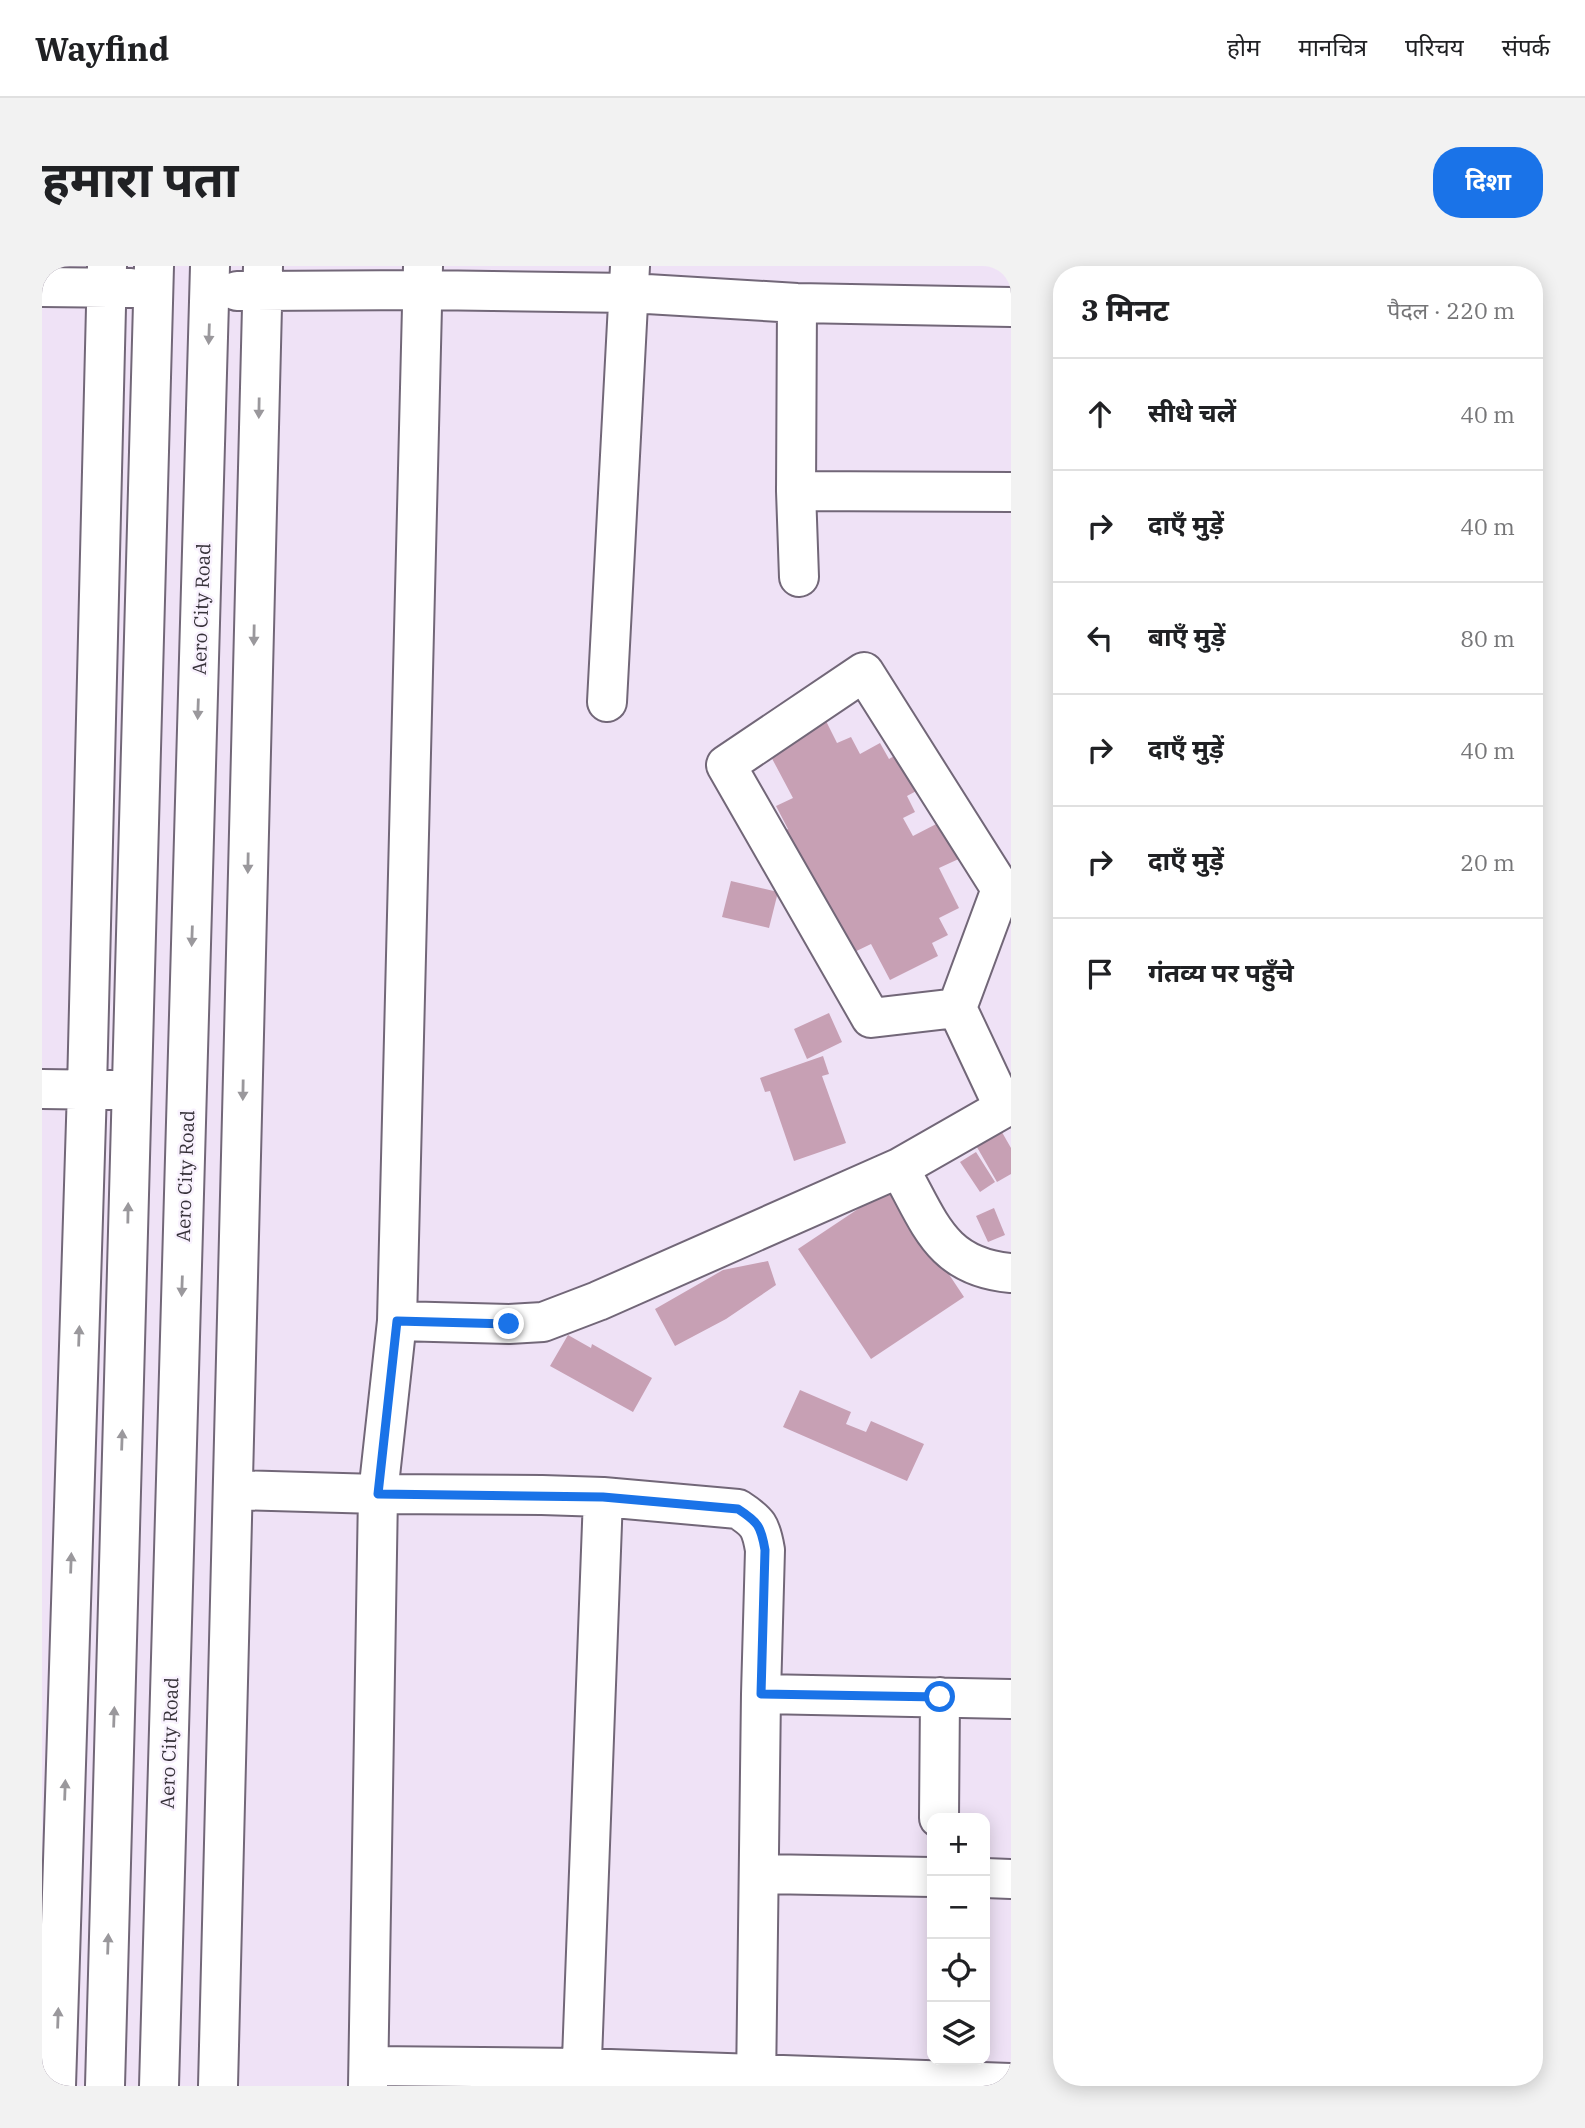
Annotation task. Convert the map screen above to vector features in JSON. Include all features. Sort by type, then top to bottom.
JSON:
[{"type":"street","points":[[56,2086],[57,1504],[87,1089],[106,277]]},
{"type":"street","points":[[42,287],[106,277],[154,277],[104,2086]]},
{"type":"street","points":[[210,278],[630,280],[797,303],[1011,307]]},
{"type":"street","name":"Aero City Road","points":[[159,2086],[210,278]]},
{"type":"street","points":[[218,2086],[262,278]]},
{"type":"street","points":[[423,278],[397,1321],[378,1494],[368,2076],[1011,2083]]},
{"type":"street","points":[[607,702],[630,280]]},
{"type":"street","points":[[797,303],[796,491],[799,577]]},
{"type":"street","points":[[796,491],[1011,492]]},
{"type":"street","points":[[397,1321],[526,1323],[598,1301],[899,1168],[1008,1106],[957,1008],[1000,888],[864,672],[726,765],[870,1018],[957,1008]]},
{"type":"street","points":[[42,1088],[131,1091]]},
{"type":"street","points":[[899,1168],[940,1239],[950,1251],[967,1263],[986,1271],[1011,1273]]},
{"type":"street","points":[[233,1490],[603,1497],[720,1506],[738,1509],[755,1520],[762,1532],[765,1550],[756,2080]]},
{"type":"street","points":[[57,1504],[120,1497]]},
{"type":"street","points":[[581,2077],[603,1497]]},
{"type":"street","points":[[761,1694],[1011,1699]]},
{"type":"street","points":[[939,1813],[940,1697]]},
{"type":"street","points":[[759,1874],[927,1877]]},
{"type":"street","points":[[990,1878],[1011,1878]]},
{"type":"building","points":[[826,721],[837,743],[851,737],[860,754],[880,743],[889,759],[901,752],[920,789],[907,796],[915,812],[903,818],[913,836],[944,820],[963,857],[939,868],[959,908],[939,918],[948,935],[932,943],[938,956],[890,980],[871,944],[842,958],[775,836],[788,829],[776,806],[793,798],[768,751]]},
{"type":"building","points":[[731,881],[778,892],[769,928],[722,917]]},
{"type":"building","points":[[829,1013],[842,1042],[807,1059],[794,1029]]},
{"type":"building","points":[[823,1056],[829,1074],[822,1076],[846,1143],[794,1161],[770,1091],[765,1092],[760,1078]]},
{"type":"building","points":[[999,1127],[1011,1148],[1011,1174],[997,1182],[974,1142]]},
{"type":"building","points":[[976,1152],[995,1182],[980,1192],[960,1162]]},
{"type":"building","points":[[891,1187],[964,1297],[871,1359],[798,1249]]},
{"type":"building","points":[[994,1208],[1005,1235],[988,1242],[976,1216]]},
{"type":"building","points":[[768,1261],[776,1285],[726,1319],[675,1346],[655,1309],[723,1270]]},
{"type":"building","points":[[568,1335],[591,1348],[592,1344],[652,1378],[633,1412],[550,1366]]},
{"type":"building","points":[[800,1390],[851,1412],[846,1424],[866,1432],[871,1421],[924,1444],[907,1481],[783,1427]]},
{"type":"route","points":[[509,1324],[397,1321],[378,1494],[603,1497],[738,1509],[755,1520],[762,1532],[765,1550],[761,1694],[940,1697]]}]
